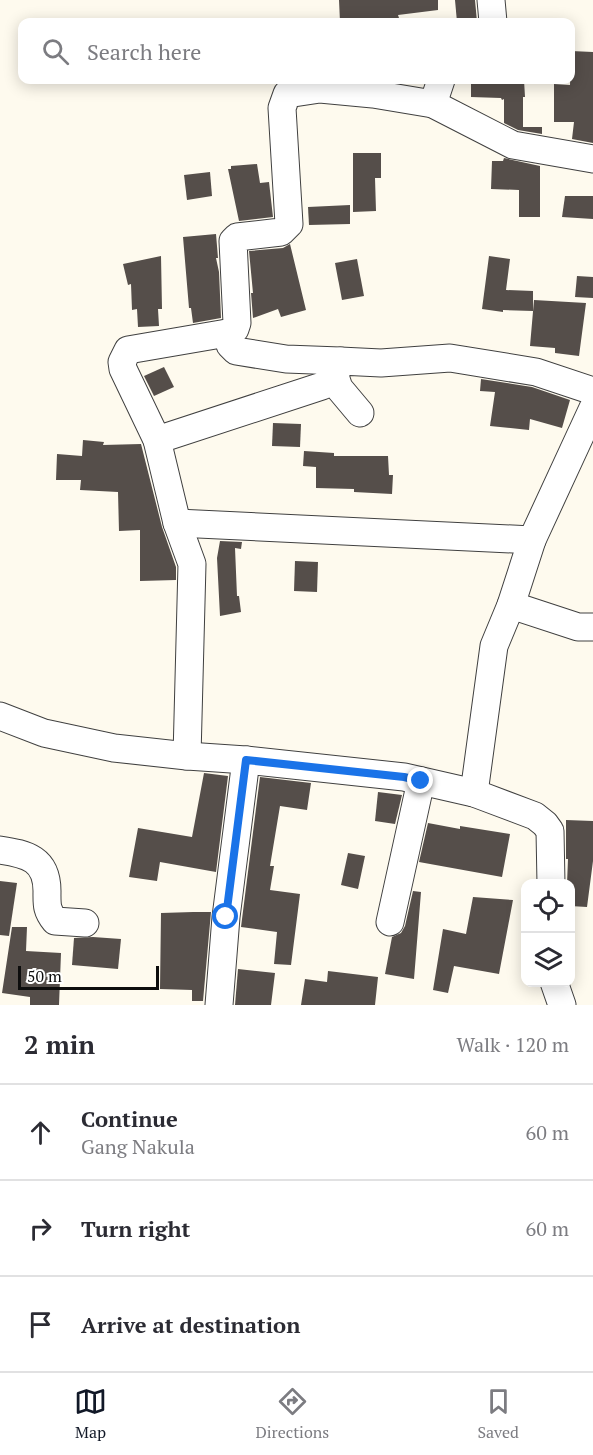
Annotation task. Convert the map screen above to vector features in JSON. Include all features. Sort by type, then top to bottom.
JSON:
[{"type":"street","points":[[492,0],[493,18]]},
{"type":"street","points":[[187,756],[192,564],[177,523],[157,440],[123,369],[122,362],[128,350],[227,333],[235,329],[237,324],[233,241],[237,237],[281,232],[289,224],[282,108],[287,94],[320,89],[373,94],[437,92],[513,146],[593,159]]},
{"type":"street","points":[[227,333],[230,345],[236,351],[338,369],[390,362],[450,358],[536,372],[593,391]]},
{"type":"street","points":[[338,369],[339,388],[360,413]]},
{"type":"street","points":[[157,440],[322,386],[338,369]]},
{"type":"street","points":[[474,793],[494,646],[511,605],[532,540],[593,408]]},
{"type":"street","points":[[177,523],[532,540]]},
{"type":"street","points":[[511,605],[578,627],[593,627]]},
{"type":"street","points":[[0,716],[44,733],[102,746],[404,777],[474,793],[535,816],[546,824],[550,831],[551,879]]},
{"type":"street","points":[[219,1005],[226,917],[246,760]]},
{"type":"street","points":[[390,922],[421,781]]},
{"type":"street","points":[[0,850],[34,858],[42,866],[46,875],[48,912],[55,921],[85,924]]},
{"type":"street","points":[[556,987],[562,1005]]},
{"type":"building","points":[[339,0],[438,0],[438,10],[398,15],[399,18],[340,18]]},
{"type":"building","points":[[455,0],[475,0],[477,18],[457,18]]},
{"type":"building","points":[[575,51],[593,52],[593,143],[572,139],[574,122],[554,122],[554,84],[575,84]]},
{"type":"building","points":[[471,84],[524,84],[523,127],[542,127],[542,134],[518,130],[504,123],[504,99],[471,97]]},
{"type":"building","points":[[353,153],[381,153],[381,178],[375,178],[376,211],[353,212]]},
{"type":"building","points":[[504,158],[540,166],[540,217],[519,217],[519,190],[491,189],[492,161],[503,161]]},
{"type":"building","points":[[257,164],[260,183],[269,182],[273,217],[239,221],[228,169],[231,169],[231,166]]},
{"type":"building","points":[[210,172],[212,196],[187,200],[184,175]]},
{"type":"building","points":[[565,196],[593,196],[593,219],[562,217]]},
{"type":"building","points":[[350,205],[350,224],[309,225],[308,207]]},
{"type":"building","points":[[216,234],[221,318],[193,323],[191,308],[189,308],[183,237]]},
{"type":"building","points":[[290,244],[306,310],[281,317],[278,309],[253,318],[249,251],[283,248]]},
{"type":"building","points":[[161,256],[162,309],[158,309],[159,326],[138,327],[137,309],[132,310],[131,284],[128,285],[123,264]]},
{"type":"building","points":[[489,256],[510,259],[506,290],[533,291],[533,311],[503,310],[503,312],[482,309]]},
{"type":"building","points":[[357,259],[364,296],[342,300],[335,263]]},
{"type":"building","points":[[577,276],[593,277],[593,298],[575,297]]},
{"type":"building","points":[[534,300],[586,303],[579,356],[555,353],[555,348],[530,346]]},
{"type":"building","points":[[164,367],[174,387],[154,396],[144,376]]},
{"type":"building","points":[[481,379],[532,387],[570,400],[562,428],[530,419],[529,430],[490,426],[495,392],[480,391]]},
{"type":"building","points":[[273,423],[301,424],[300,447],[272,446]]},
{"type":"building","points":[[83,440],[104,442],[103,445],[141,444],[162,527],[176,567],[176,580],[140,581],[140,530],[119,531],[118,492],[80,490],[81,480],[56,480],[57,454],[82,456]]},
{"type":"building","points":[[304,451],[334,453],[334,456],[388,456],[389,475],[393,475],[392,494],[354,492],[354,489],[316,488],[316,467],[303,466]]},
{"type":"building","points":[[220,541],[242,542],[241,549],[235,548],[237,596],[239,596],[241,612],[220,616],[217,558]]},
{"type":"building","points":[[295,561],[318,562],[317,592],[294,591]]},
{"type":"building","points":[[204,773],[228,776],[216,872],[160,862],[157,881],[129,877],[138,828],[192,837]]},
{"type":"building","points":[[260,777],[311,783],[307,810],[280,806],[270,866],[274,866],[270,890],[300,894],[291,965],[274,964],[277,932],[241,927]]},
{"type":"building","points":[[378,792],[402,795],[395,824],[375,821]]},
{"type":"building","points":[[566,820],[593,821],[593,861],[587,907],[575,906],[575,879],[567,879],[568,859],[566,859]]},
{"type":"building","points":[[428,823],[510,834],[502,877],[419,862]]},
{"type":"building","points":[[348,853],[365,856],[358,889],[341,885]]},
{"type":"building","points":[[0,881],[17,883],[9,936],[0,935]]},
{"type":"building","points":[[413,891],[421,892],[414,979],[385,974],[392,937],[401,933],[405,926]]},
{"type":"building","points":[[473,897],[513,900],[499,974],[454,966],[448,993],[433,990],[443,929],[466,934]]},
{"type":"building","points":[[211,912],[203,1001],[192,1001],[192,990],[160,989],[161,913]]},
{"type":"building","points":[[12,927],[27,927],[26,951],[61,953],[59,1005],[30,1005],[30,997],[2,993]]},
{"type":"building","points":[[74,938],[121,939],[118,969],[72,965]]},
{"type":"building","points":[[238,969],[275,973],[271,1005],[235,1005]]},
{"type":"building","points":[[328,971],[378,977],[375,1005],[301,1005],[305,979],[327,982]]},
{"type":"route","points":[[226,917],[246,760],[404,777],[421,781]]}]
